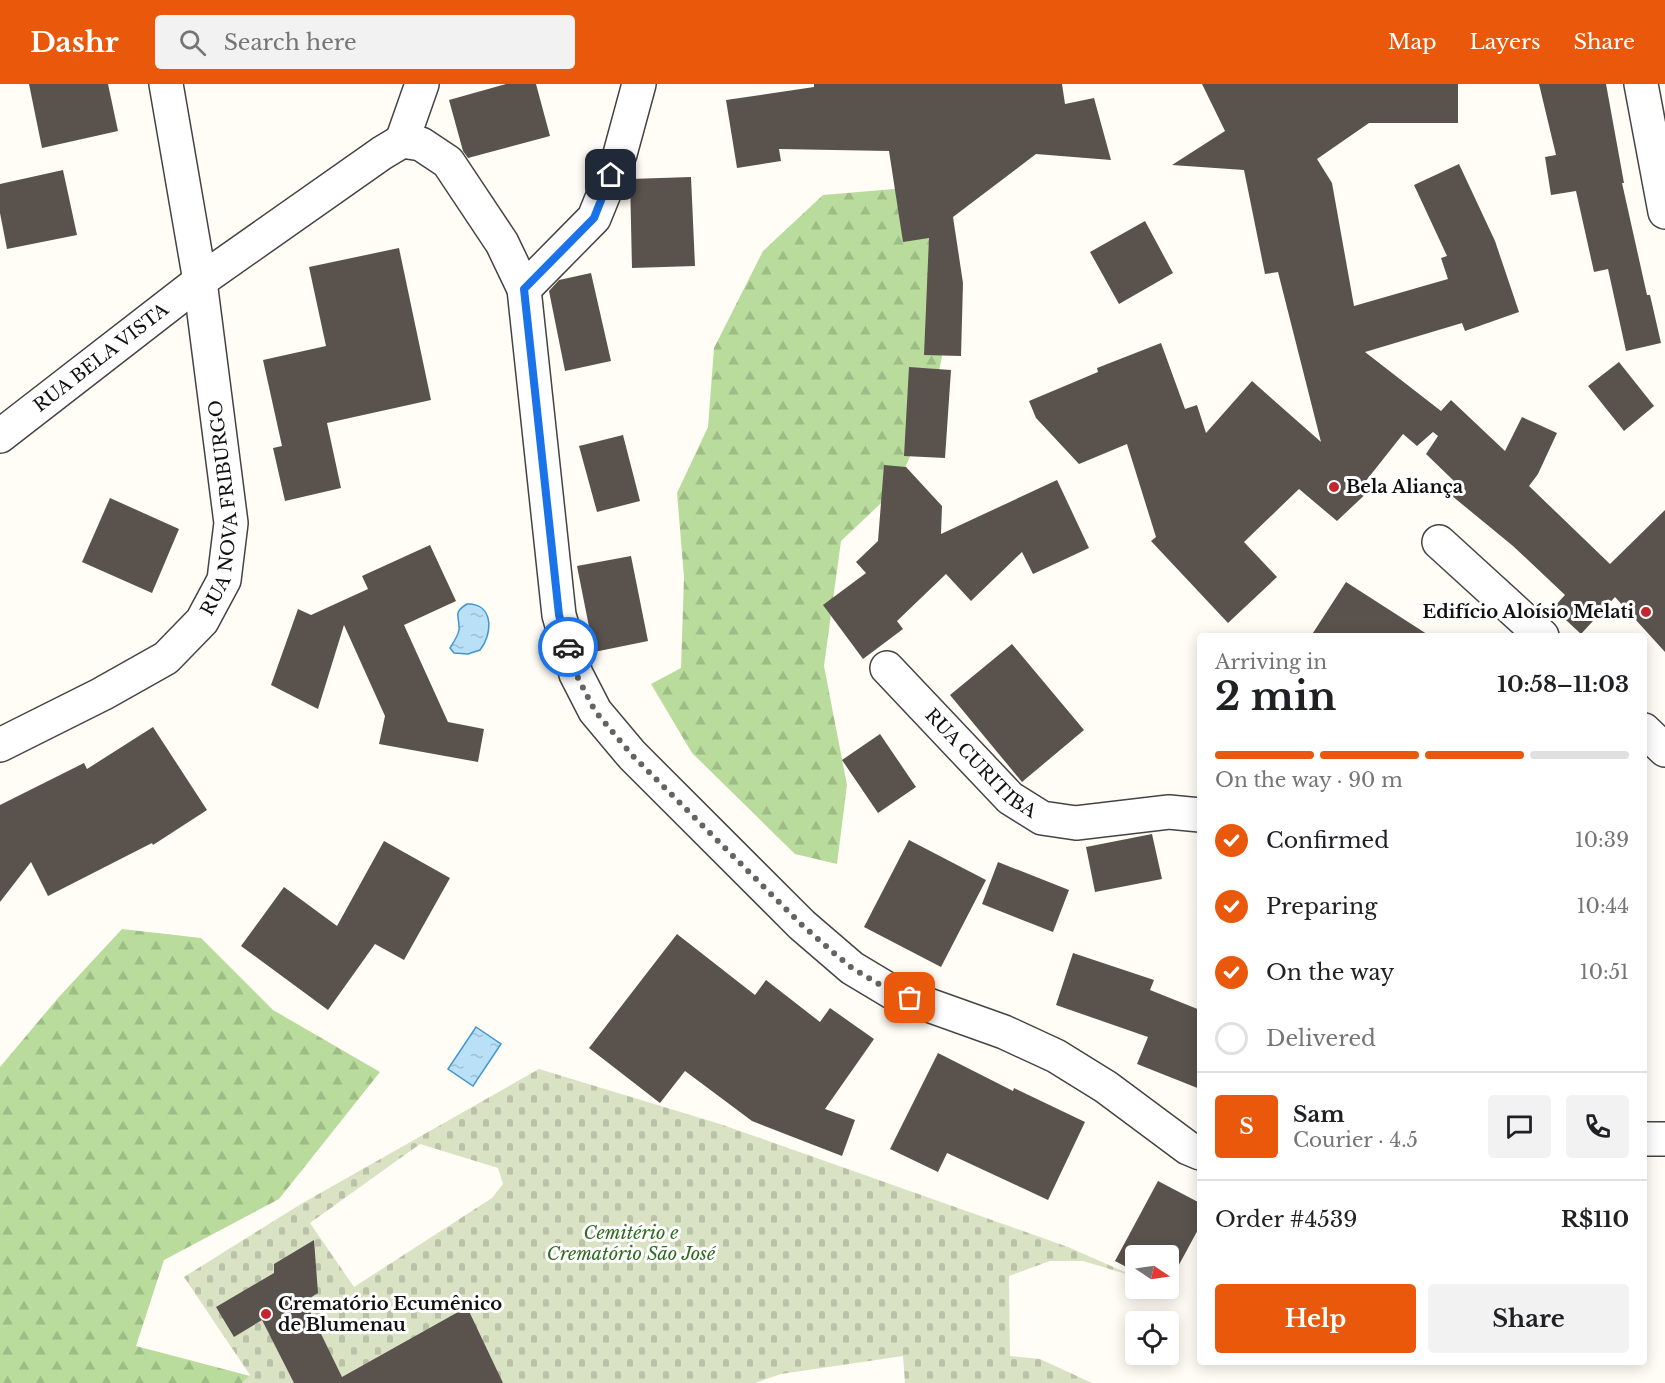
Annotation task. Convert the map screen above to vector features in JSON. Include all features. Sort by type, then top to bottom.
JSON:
[{"type":"street","name":"RUA NOVA FRIBURGO","points":[[0,745],[102,694],[166,658],[202,621],[224,580],[231,523],[200,281],[166,84]]},
{"type":"street","points":[[422,84],[402,141],[421,144],[448,162],[502,243],[524,289],[559,615],[576,674],[595,711],[632,755],[802,925],[852,968],[892,992],[1004,1032],[1056,1056],[1106,1087],[1188,1148],[1197,1152]]},
{"type":"street","points":[[524,289],[594,218],[620,154],[639,84]]},
{"type":"street","points":[[1641,84],[1660,158],[1665,213]]},
{"type":"street","name":"RUA BELA VISTA","points":[[0,436],[200,281],[402,141]]},
{"type":"street","points":[[1439,542],[1539,633]]},
{"type":"street","name":"RUA CURITIBA","points":[[887,668],[1010,798],[1042,818],[1076,824],[1169,812],[1197,815]]},
{"type":"street","points":[[1647,733],[1665,750]]},
{"type":"street","points":[[1647,1139],[1665,1139]]},
{"type":"green space","points":[[906,188],[928,209],[944,348],[929,414],[895,490],[841,541],[824,666],[847,785],[837,864],[795,854],[692,753],[651,684],[681,668],[684,577],[677,493],[708,427],[714,348],[763,251],[823,195]]},
{"type":"green space","points":[[122,929],[201,938],[273,1010],[380,1072],[279,1199],[164,1260],[136,1346],[250,1376],[242,1383],[0,1383],[0,1067],[58,998]]},
{"type":"green space","name":"Cemitério e Crematório São José","points":[[539,1069],[720,1124],[1068,1247],[1125,1272],[1083,1261],[1050,1261],[1009,1276],[1010,1356],[1040,1359],[1092,1383],[905,1383],[903,1356],[781,1374],[755,1383],[242,1383],[250,1375],[184,1277],[301,1204]],"holes":[[[420,1144],[498,1168],[503,1184],[492,1198],[354,1287],[310,1223]]]},
{"type":"water","points":[[467,604],[476,605],[486,614],[489,628],[487,636],[480,650],[468,654],[454,653],[450,648],[459,630],[458,612]]},
{"type":"water","points":[[476,1027],[501,1044],[473,1086],[448,1069]]},
{"type":"building","points":[[29,84],[108,84],[118,131],[42,148]]},
{"type":"building","points":[[506,84],[536,84],[550,136],[468,158],[463,151],[449,100]]},
{"type":"building","points":[[814,84],[1062,84],[1065,104],[1094,98],[1111,160],[1036,154],[953,217],[963,283],[961,356],[924,355],[929,238],[903,242],[889,151],[779,149],[781,161],[737,168],[726,100],[814,87]]},
{"type":"building","points":[[1202,84],[1458,84],[1458,123],[1369,123],[1317,159],[1332,183],[1354,306],[1448,279],[1441,258],[1447,256],[1414,185],[1459,164],[1495,241],[1519,312],[1465,331],[1462,323],[1365,352],[1441,411],[1451,400],[1505,451],[1522,417],[1557,433],[1538,474],[1529,486],[1610,564],[1665,510],[1665,652],[1615,597],[1582,633],[1553,608],[1565,595],[1513,546],[1446,491],[1454,481],[1426,454],[1438,436],[1433,432],[1417,446],[1403,434],[1365,482],[1372,488],[1337,521],[1299,489],[1244,542],[1277,577],[1228,623],[1151,541],[1156,537],[1127,444],[1079,464],[1036,418],[1029,401],[1098,372],[1097,368],[1161,343],[1185,409],[1197,405],[1206,433],[1252,381],[1321,442],[1278,272],[1265,274],[1244,170],[1172,165],[1225,131]]},
{"type":"building","points":[[1539,84],[1606,84],[1624,183],[1622,183],[1647,295],[1650,295],[1661,343],[1626,351],[1608,269],[1594,272],[1576,191],[1551,195],[1545,157],[1556,155]]},
{"type":"building","points":[[63,170],[77,235],[7,249],[0,213],[0,184]]},
{"type":"building","points":[[691,177],[695,266],[632,268],[630,179]]},
{"type":"building","points":[[1145,221],[1173,273],[1119,304],[1090,252]]},
{"type":"building","points":[[399,248],[431,400],[327,423],[341,488],[285,501],[273,448],[282,446],[263,360],[326,346],[309,267]]},
{"type":"building","points":[[591,273],[611,361],[565,371],[549,291],[559,280]]},
{"type":"building","points":[[1619,362],[1654,406],[1624,431],[1588,386]]},
{"type":"building","points":[[909,367],[951,370],[945,458],[904,456]]},
{"type":"building","points":[[623,435],[640,501],[597,512],[579,446]]},
{"type":"building","points":[[884,465],[906,467],[942,506],[941,534],[1057,480],[1089,548],[1033,574],[1022,552],[971,601],[946,574],[897,621],[903,629],[863,659],[823,605],[866,573],[856,562],[878,541]]},
{"type":"building","points":[[110,498],[179,529],[152,593],[82,562]]},
{"type":"building","points":[[430,545],[456,601],[404,625],[448,722],[484,729],[478,762],[379,744],[385,716],[344,625],[318,709],[271,685],[298,609],[311,615],[368,589],[362,576]]},
{"type":"building","points":[[631,556],[648,641],[594,652],[577,566]]},
{"type":"building","points":[[1346,582],[1425,633],[1313,633]]},
{"type":"building","points":[[1012,644],[1084,730],[1022,782],[950,695]]},
{"type":"building","points":[[153,727],[207,810],[153,845],[152,843],[48,896],[31,862],[0,902],[0,805],[84,763],[87,769]]},
{"type":"building","points":[[880,734],[916,787],[878,813],[842,760]]},
{"type":"building","points":[[1152,834],[1162,879],[1095,892],[1086,847]]},
{"type":"building","points":[[909,840],[986,880],[941,967],[864,927]]},
{"type":"building","points":[[384,841],[450,878],[404,960],[375,944],[328,1010],[241,946],[284,887],[337,926]]},
{"type":"building","points":[[998,862],[1069,890],[1053,932],[982,904]]},
{"type":"building","points":[[677,934],[755,995],[766,980],[820,1022],[830,1008],[874,1039],[825,1109],[855,1120],[842,1156],[752,1121],[685,1071],[660,1103],[589,1048]]},
{"type":"building","points":[[1073,953],[1154,980],[1150,990],[1197,1009],[1197,1088],[1137,1064],[1148,1037],[1056,1005]]},
{"type":"building","points":[[938,1053],[1013,1091],[1014,1088],[1085,1122],[1048,1200],[947,1153],[938,1172],[890,1149]]},
{"type":"building","points":[[1158,1181],[1197,1201],[1197,1232],[1179,1265],[1179,1245],[1125,1245],[1125,1266],[1115,1261]]},
{"type":"building","name":"Crematório Ecumênico de Blumenau","points":[[314,1240],[318,1293],[305,1301],[342,1377],[467,1307],[503,1383],[294,1383],[262,1320],[234,1337],[216,1307],[274,1273],[274,1264]]},
{"type":"way so far","points":[[568,647],[576,674],[595,711],[632,755],[802,925],[835,954],[852,968],[892,992],[910,998]]},
{"type":"place","name":"Bela Aliança","points":[[1334,487]]},
{"type":"place","name":"Edifício Aloísio Melati","points":[[1646,612]]},
{"type":"place","name":"Crematório Ecumênico de Blumenau","points":[[266,1314]]},
{"type":"route","points":[[568,647],[559,615],[524,289],[594,218],[611,175]]}]
